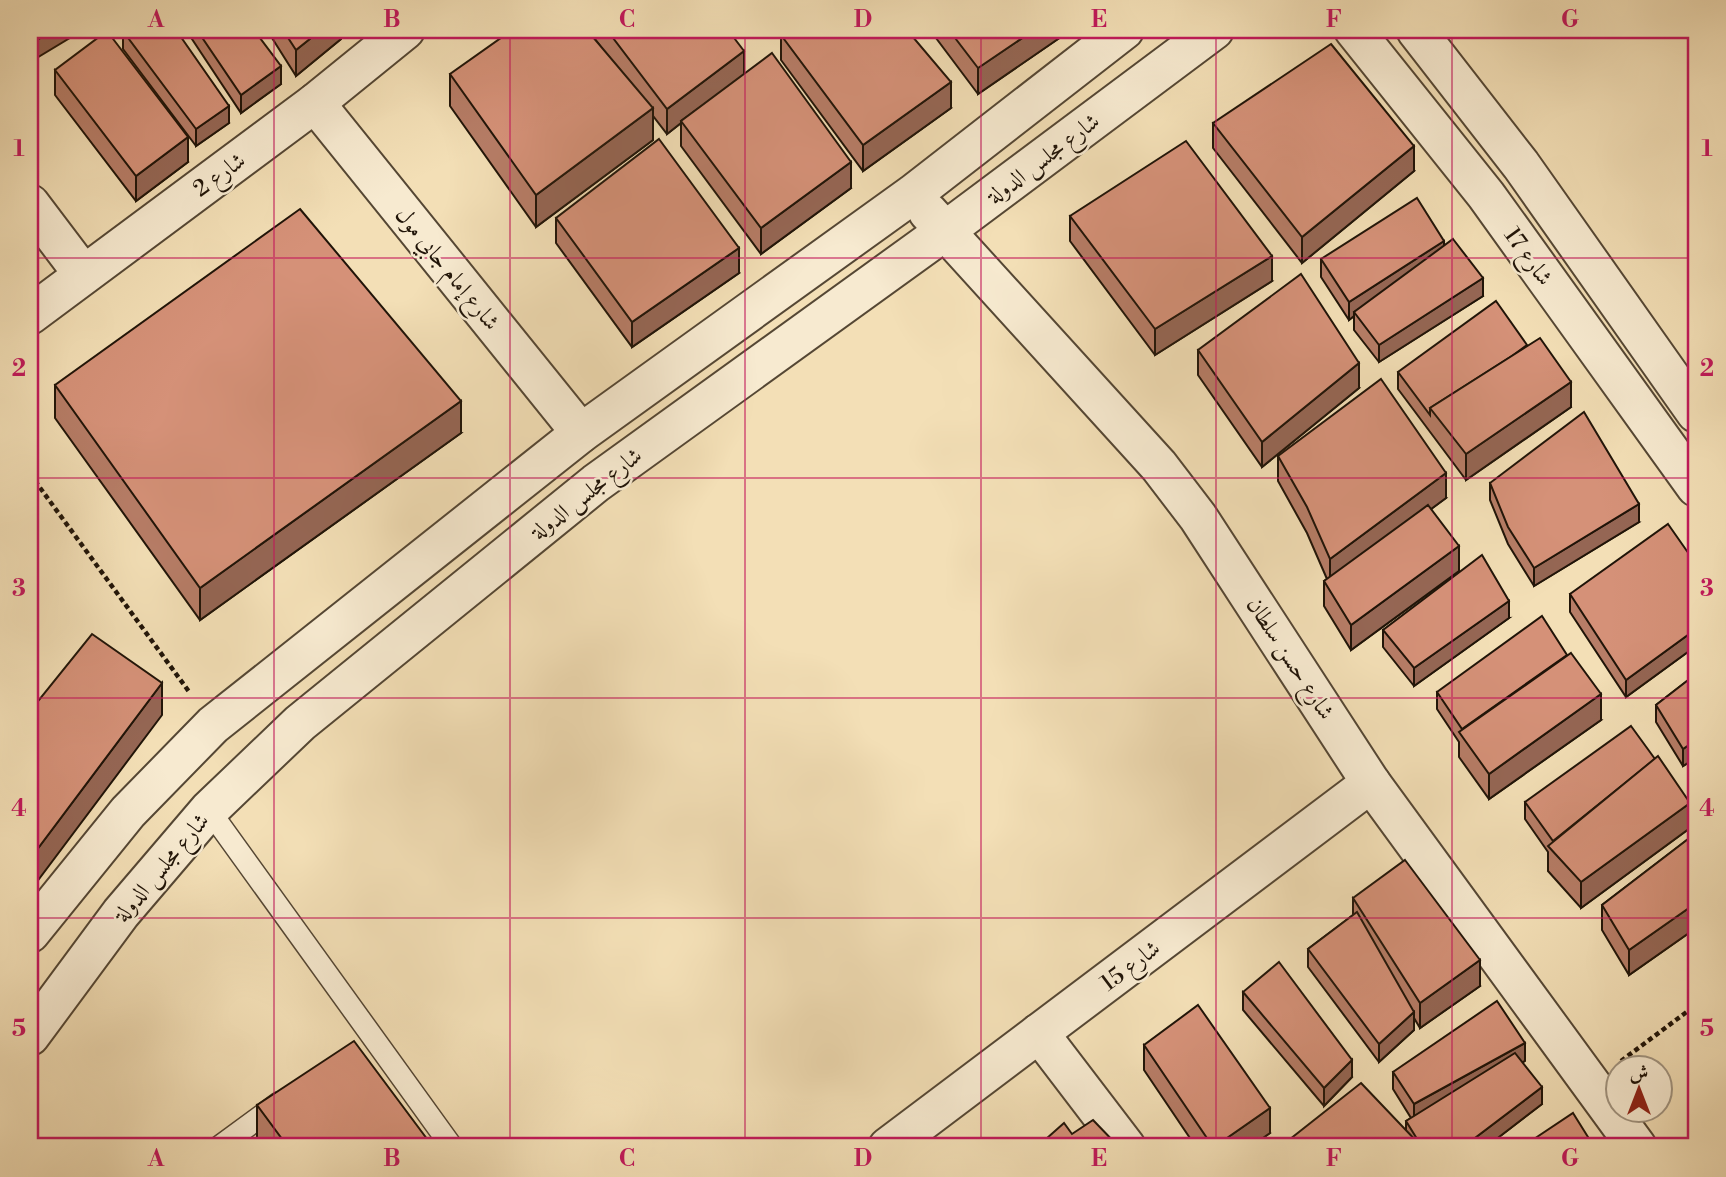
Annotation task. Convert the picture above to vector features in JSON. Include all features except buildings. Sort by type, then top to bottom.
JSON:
[{"type":"street","name":"شارع 2","points":[[30,315],[315,103],[405,30]]},
{"type":"street","points":[[30,933],[128,812],[213,725],[581,433],[914,194],[1124,30]]},
{"type":"street","name":"شارع مجلس الدولة","points":[[30,1036],[121,913],[209,810],[300,723],[596,483],[945,231],[1214,30]]},
{"type":"street","name":"شارع 17","points":[[1354,30],[1486,195],[1696,487]]},
{"type":"street","name":"شارع 17","points":[[1416,30],[1521,165],[1696,413]]},
{"type":"street","name":"شارع إمام جابي مول","points":[[315,103],[581,433]]},
{"type":"street","name":"شارع حسن سلطان","points":[[914,194],[1159,466],[1198,517],[1371,783],[1637,1147]]},
{"type":"street","points":[[30,204],[83,274]]},
{"type":"street","name":"شارع 15","points":[[888,1147],[1371,783]]},
{"type":"street","points":[[1039,1033],[1126,1147]]},
{"type":"lane","points":[[209,810],[452,1147]]},
{"type":"lane","points":[[350,1052],[371,1036]]},
{"type":"lane","points":[[230,1144],[296,1091]]},
{"type":"path","points":[[30,474],[213,725]]},
{"type":"path","points":[[1590,1085],[1696,1005]]}]
